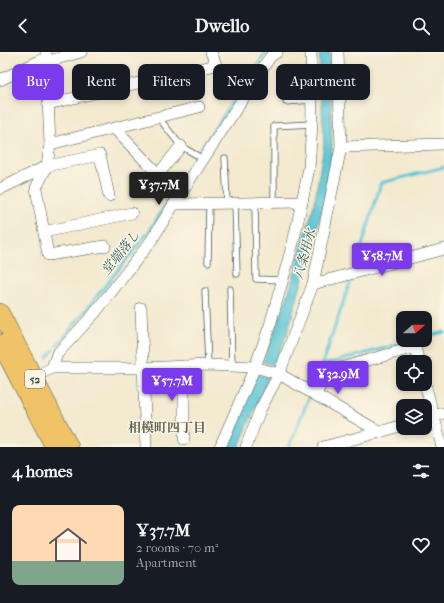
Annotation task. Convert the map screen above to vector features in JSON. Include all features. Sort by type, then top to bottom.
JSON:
[{"type":"main road","name":"52","points":[[0,312],[70,447]]},
{"type":"main road","name":"52","points":[[0,343],[54,447]]},
{"type":"street","points":[[1,77],[46,57],[81,52]]},
{"type":"street","points":[[48,104],[216,65],[211,52]]},
{"type":"street","points":[[52,368],[57,354],[94,314],[151,241],[203,158],[270,57],[277,52]]},
{"type":"street","points":[[311,52],[311,64]]},
{"type":"street","points":[[246,447],[313,284],[341,147],[338,52]]},
{"type":"street","points":[[46,57],[50,144],[47,166],[36,188],[48,255],[105,246]]},
{"type":"street","points":[[220,447],[257,368],[282,280],[309,168],[312,100]]},
{"type":"street","points":[[50,144],[199,107]]},
{"type":"street","points":[[114,128],[156,172],[161,171],[181,146]]},
{"type":"street","points":[[341,147],[444,144]]},
{"type":"street","points":[[0,189],[47,166],[100,155],[109,196]]},
{"type":"street","points":[[174,204],[302,202]]},
{"type":"street","points":[[44,232],[132,213]]},
{"type":"street","points":[[313,284],[444,249]]},
{"type":"street","points":[[141,308],[146,447]]},
{"type":"street","points":[[316,395],[326,372],[415,346],[417,355]]},
{"type":"street","points":[[34,377],[52,368],[144,368],[208,365],[257,368],[276,373],[380,432]]},
{"type":"street","points":[[184,366],[184,439]]},
{"type":"street","points":[[427,391],[442,447]]},
{"type":"street","points":[[323,447],[396,427]]},
{"type":"lane","points":[[286,102],[312,100]]},
{"type":"lane","points":[[158,117],[181,146],[203,158]]},
{"type":"lane","points":[[274,202],[274,126],[312,124]]},
{"type":"lane","points":[[225,158],[231,203],[237,274]]},
{"type":"lane","points":[[255,203],[256,279],[282,280]]},
{"type":"lane","points":[[208,262],[209,204]]},
{"type":"lane","points":[[230,289],[232,366]]},
{"type":"lane","points":[[205,291],[208,365]]},
{"type":"water","points":[[319,52],[330,52],[330,64],[320,64]]},
{"type":"water","name":"八条用水","points":[[322,100],[331,100],[332,156],[328,189],[287,334],[273,365],[263,362],[288,295],[314,205],[324,145]]},
{"type":"water","points":[[255,374],[268,377],[239,447],[227,447]]},
{"type":"waterway","name":"堂端落し","points":[[57,346],[150,230],[186,171],[266,52]]},
{"type":"waterway","points":[[355,269],[381,183],[444,167]]},
{"type":"waterway","points":[[312,390],[321,368],[352,276]]},
{"type":"waterway","points":[[432,335],[444,332]]},
{"type":"waterway","points":[[322,365],[396,345]]},
{"type":"waterway","name":"堂端落し","points":[[47,358],[54,350]]},
{"type":"waterway","points":[[289,447],[310,395]]},
{"type":"district","name":"相模町四丁目","points":[[167,427]]}]
